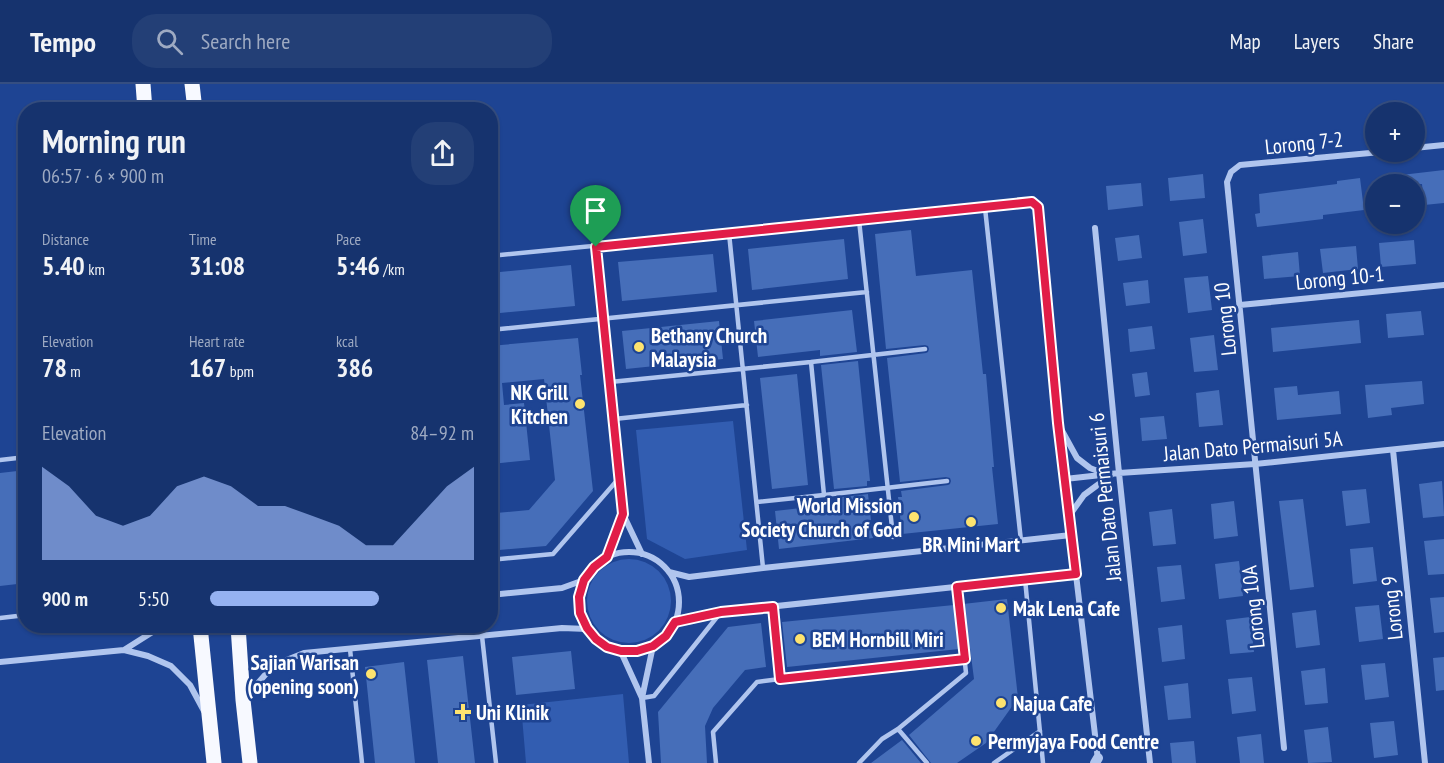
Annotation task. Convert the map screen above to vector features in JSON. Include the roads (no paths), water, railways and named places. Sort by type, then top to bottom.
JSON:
[{"type":"main road","points":[[192,84],[194,102]]},
{"type":"main road","points":[[201,633],[214,763]]},
{"type":"main road","points":[[238,633],[250,763]]},
{"type":"street","points":[[1425,147],[1444,145]]},
{"type":"street","name":"Lorong 7-2","points":[[1231,171],[1240,165],[1365,154]]},
{"type":"street","name":"Lorong 10","points":[[1231,171],[1227,182],[1255,464]]},
{"type":"street","points":[[1032,202],[1038,207],[1058,423],[1097,761]]},
{"type":"street","name":"Jalan Dato Permaisuri 6","points":[[1095,228],[1112,474],[1150,763]]},
{"type":"street","points":[[596,247],[623,514],[642,554]]},
{"type":"street","name":"Lorong 10-1","points":[[1240,305],[1444,285]]},
{"type":"street","points":[[1058,423],[1077,458],[1090,468],[1112,474]]},
{"type":"street","name":"Jalan Dato Permaisuri 5A","points":[[1065,479],[1255,464],[1444,444]]},
{"type":"street","name":"Lorong 9","points":[[1393,450],[1425,763]]},
{"type":"street","name":"Lorong 10A","points":[[1255,464],[1284,747]]},
{"type":"street","points":[[1069,516],[1084,495],[1112,474]]},
{"type":"street","points":[[607,557],[623,514]]},
{"type":"street","points":[[669,572],[689,577],[1071,535]]},
{"type":"street","points":[[619,553],[642,554],[657,561],[669,572],[676,588],[679,605],[675,622],[666,636],[653,646],[637,651],[621,651],[607,647],[587,628],[580,613],[579,597],[584,580],[594,567],[607,557],[619,553]]},
{"type":"street","points":[[675,622],[721,612],[1076,574]]},
{"type":"street","points":[[498,594],[562,588],[584,580]]},
{"type":"street","points":[[243,700],[279,663],[304,653],[562,628],[587,628]]},
{"type":"street","points":[[124,650],[151,633]]},
{"type":"street","points":[[642,698],[653,646]]},
{"type":"street","points":[[0,662],[124,650],[148,656],[171,666],[190,685],[210,721]]},
{"type":"street","points":[[621,651],[642,698],[649,763]]},
{"type":"lane","points":[[498,255],[1032,202]]},
{"type":"lane","points":[[986,208],[1021,541]]},
{"type":"lane","points":[[859,220],[893,537]]},
{"type":"lane","points":[[729,233],[764,568]]},
{"type":"lane","points":[[498,329],[867,292]]},
{"type":"lane","points":[[610,382],[925,349]]},
{"type":"lane","points":[[811,362],[824,495]]},
{"type":"lane","points":[[614,419],[747,405]]},
{"type":"lane","points":[[0,460],[18,459]]},
{"type":"lane","points":[[498,560],[553,554],[620,477]]},
{"type":"lane","points":[[757,502],[947,481]]},
{"type":"lane","points":[[1024,579],[1042,763]]},
{"type":"lane","points":[[859,763],[882,739],[898,729],[966,673],[957,587]]},
{"type":"lane","points":[[773,607],[780,679]]},
{"type":"lane","points":[[642,698],[654,696],[721,612]]},
{"type":"lane","points":[[0,618],[18,616]]},
{"type":"lane","points":[[482,636],[496,763]]},
{"type":"lane","points":[[350,650],[362,763]]},
{"type":"lane","points":[[716,763],[713,732],[757,682],[965,659]]},
{"type":"lane","points":[[898,729],[927,763]]},
{"type":"lane","points":[[994,763],[1040,731]]},
{"type":"place","name":"Bethany Church Malaysia","points":[[639,347]]},
{"type":"place","name":"NK Grill Kitchen","points":[[580,404]]},
{"type":"place","name":"World Mission Society Church of God","points":[[914,517]]},
{"type":"place","name":"BR Mini Mart","points":[[971,522]]},
{"type":"place","name":"Mak Lena Cafe","points":[[1001,608]]},
{"type":"place","name":"BEM Hornbill Miri","points":[[800,639]]},
{"type":"place","name":"Sajian Warisan (opening soon)","points":[[371,674]]},
{"type":"place","name":"Najua Cafe","points":[[1001,703]]},
{"type":"place","name":"Uni Klinik","points":[[463,712]]},
{"type":"place","name":"Permyjaya Food Centre","points":[[976,741]]}]
